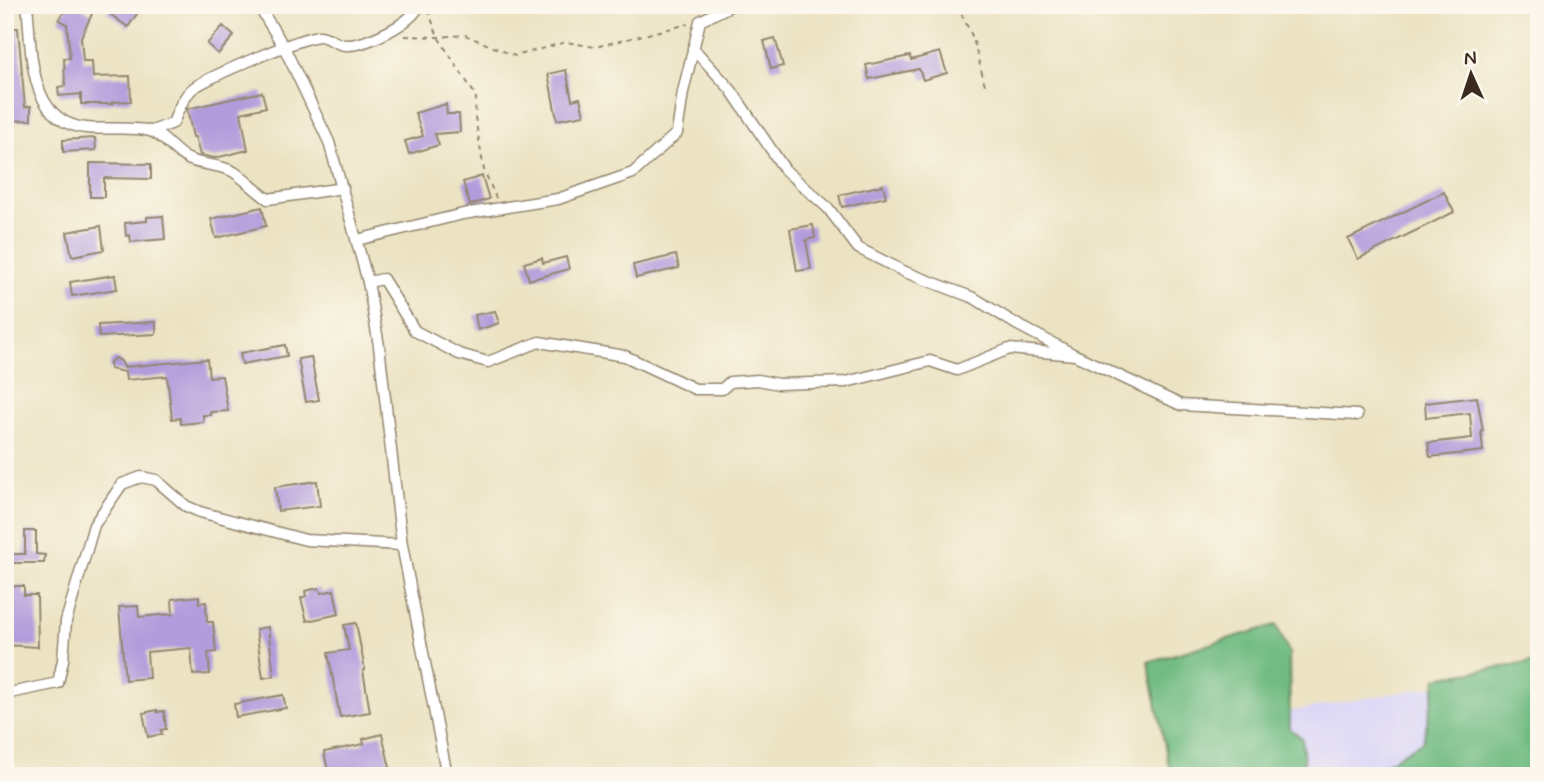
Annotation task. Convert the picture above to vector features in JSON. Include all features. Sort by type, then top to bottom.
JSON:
[{"type":"street","points":[[27,5],[37,87],[47,108],[62,119],[82,128],[152,131],[173,123],[180,104],[192,87],[284,47],[320,36],[346,45],[387,34],[417,12],[419,5]]},
{"type":"street","points":[[258,5],[284,47],[329,142],[368,282],[379,346],[402,545],[447,776]]},
{"type":"street","points":[[357,240],[463,214],[558,199],[634,173],[677,133],[700,21],[732,5]]},
{"type":"street","points":[[693,48],[731,90],[785,170],[828,208],[858,248],[905,272],[974,298],[1075,355],[1181,405],[1357,415]]},
{"type":"street","points":[[152,131],[174,151],[201,164],[216,165],[234,172],[268,198],[343,188]]},
{"type":"street","points":[[368,282],[383,279],[415,331],[459,354],[488,362],[539,342],[625,356],[695,389],[722,389],[730,382],[758,380],[778,384],[846,382],[930,361],[957,370],[1009,349],[1075,355]]},
{"type":"street","points":[[5,694],[58,683],[66,621],[94,525],[122,484],[132,480],[141,477],[156,480],[187,506],[200,512],[306,540],[402,545]]},
{"type":"path","points":[[427,5],[438,37],[476,96],[475,117],[484,170],[501,208]]},
{"type":"path","points":[[957,5],[973,38],[986,89]]},
{"type":"path","points":[[387,34],[438,37],[465,35],[515,55],[566,42],[595,47],[700,21]]},
{"type":"shaded area","points":[[1539,668],[1539,776],[1244,776],[1235,721]]},
{"type":"green space","points":[[1276,625],[1289,652],[1290,729],[1302,738],[1305,776],[1171,776],[1148,662]]},
{"type":"green space","points":[[1539,661],[1539,776],[1366,776],[1423,741],[1437,678]]},
{"type":"building","points":[[68,5],[78,5],[92,14],[81,37],[83,61],[92,61],[93,77],[130,76],[131,101],[81,104],[81,94],[59,96],[58,87],[65,86],[64,58],[70,58],[67,24],[59,20]]},
{"type":"building","points":[[111,5],[143,5],[128,27],[107,12]]},
{"type":"building","points":[[223,26],[234,36],[218,54],[207,44]]},
{"type":"building","points":[[5,28],[18,28],[25,107],[31,106],[31,120],[5,121],[5,108],[8,108],[7,89],[12,88],[10,50],[5,50]]},
{"type":"building","points":[[775,38],[783,66],[771,69],[764,41]]},
{"type":"building","points":[[940,52],[947,73],[923,80],[919,69],[869,79],[866,65],[910,56],[911,60]]},
{"type":"building","points":[[566,70],[572,100],[580,98],[584,115],[557,120],[548,74]]},
{"type":"building","points":[[262,92],[266,107],[241,113],[248,150],[215,158],[200,155],[187,109]]},
{"type":"building","points":[[446,104],[447,114],[459,114],[460,132],[435,134],[439,145],[409,154],[405,141],[423,136],[415,113]]},
{"type":"building","points":[[95,138],[96,150],[63,152],[63,140]]},
{"type":"building","points":[[90,163],[151,164],[151,179],[104,178],[104,197],[90,197]]},
{"type":"building","points":[[482,176],[489,199],[470,205],[463,182]]},
{"type":"building","points":[[883,185],[886,197],[842,207],[839,195]]},
{"type":"building","points":[[1444,192],[1454,212],[1358,259],[1348,239]]},
{"type":"building","points":[[262,207],[266,226],[216,238],[211,219]]},
{"type":"building","points":[[163,216],[165,239],[131,242],[130,235],[126,236],[125,223]]},
{"type":"building","points":[[813,225],[815,238],[806,240],[811,269],[797,271],[790,229]]},
{"type":"building","points":[[101,226],[104,250],[72,256],[67,232]]},
{"type":"building","points":[[676,255],[679,268],[636,278],[633,265]]},
{"type":"building","points":[[566,257],[569,269],[529,280],[524,263],[542,258],[543,263]]},
{"type":"building","points":[[115,275],[117,289],[72,296],[70,282]]},
{"type":"building","points":[[495,311],[499,323],[478,330],[475,315]]},
{"type":"building","points":[[156,322],[156,334],[99,337],[98,325]]},
{"type":"building","points":[[285,345],[287,356],[242,364],[240,353]]},
{"type":"building","points":[[311,357],[319,400],[306,402],[298,359]]},
{"type":"building","points":[[115,358],[121,361],[124,367],[207,359],[209,377],[222,376],[228,411],[203,415],[203,422],[181,424],[180,418],[172,419],[167,376],[126,380],[125,372],[110,369],[110,362]]},
{"type":"building","points":[[1477,397],[1483,431],[1483,451],[1430,457],[1428,443],[1472,438],[1470,413],[1426,418],[1425,403]]},
{"type":"building","points":[[317,481],[320,506],[278,511],[275,487]]},
{"type":"building","points":[[25,531],[36,531],[36,554],[45,555],[44,563],[5,563],[5,554],[25,554]]},
{"type":"building","points":[[5,586],[24,586],[24,595],[37,595],[38,647],[5,645]]},
{"type":"building","points":[[319,588],[321,593],[334,590],[339,614],[307,621],[301,598],[306,596],[305,591]]},
{"type":"building","points":[[199,596],[199,603],[206,602],[207,622],[213,622],[216,652],[208,653],[210,674],[193,675],[191,648],[147,652],[149,678],[125,680],[119,607],[138,606],[139,617],[173,614],[172,599]]},
{"type":"building","points":[[356,623],[370,712],[340,717],[328,653],[349,650],[344,625]]},
{"type":"building","points":[[268,627],[274,676],[263,678],[256,629]]},
{"type":"building","points":[[283,695],[286,708],[236,717],[234,704]]},
{"type":"building","points":[[164,711],[166,729],[161,730],[162,734],[148,737],[143,713]]},
{"type":"building","points":[[382,734],[392,776],[329,776],[324,752],[364,744],[363,739]]}]
